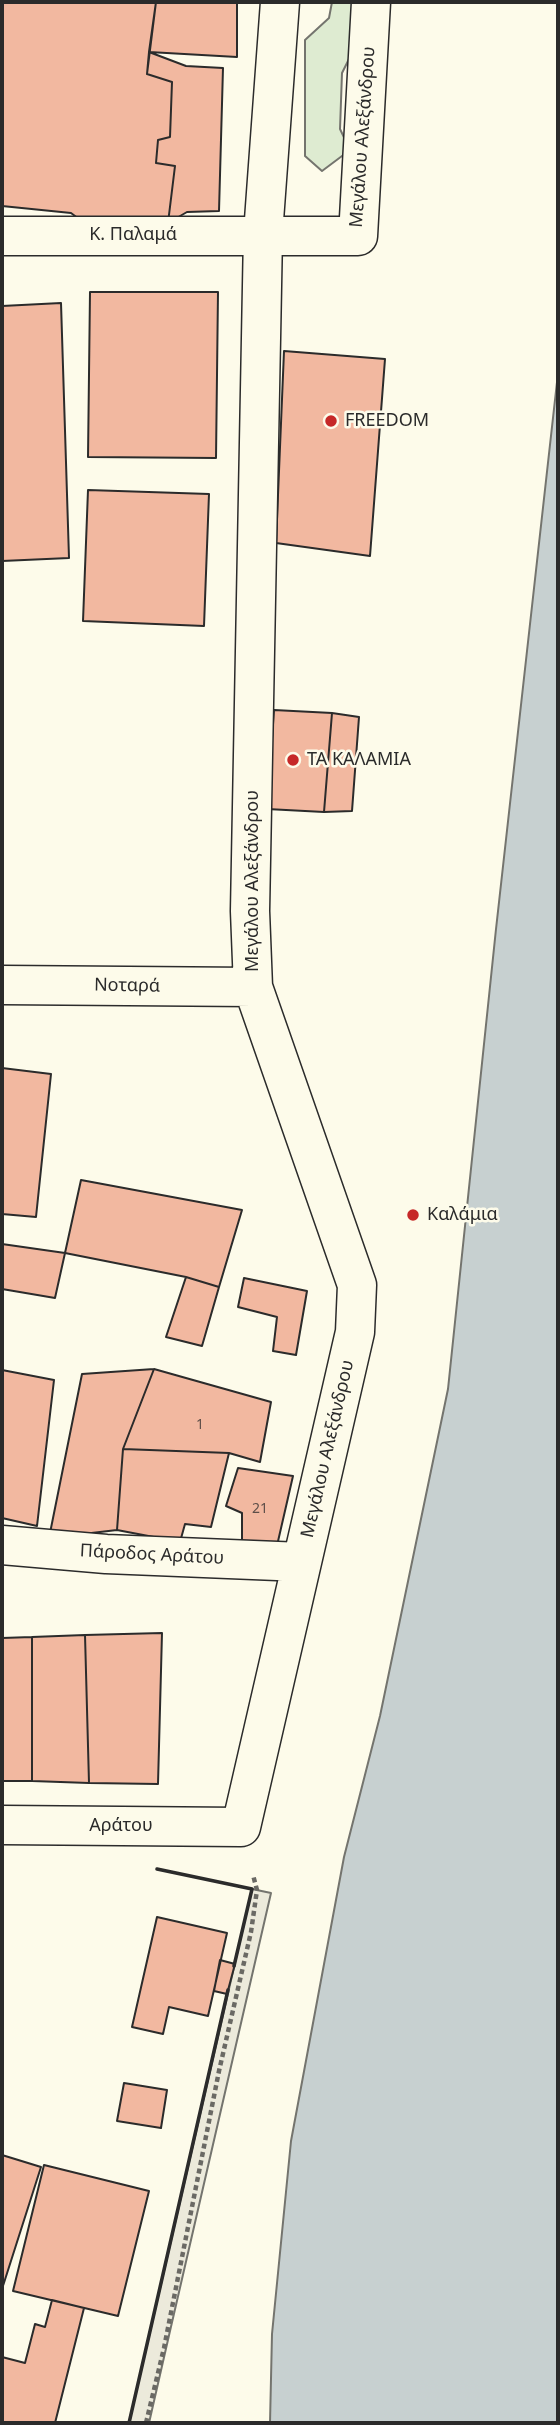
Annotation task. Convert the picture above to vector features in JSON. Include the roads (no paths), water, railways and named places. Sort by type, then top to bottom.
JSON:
[{"type":"street","points":[[264,234],[280,2]]},
{"type":"street","name":"Μεγάλου Αλεξάνδρου","points":[[241,1827],[355,1332],[357,1285],[253,987],[250,911],[264,234],[358,236],[371,2]]},
{"type":"street","name":"Κ. Παλαμά","points":[[2,236],[264,234]]},
{"type":"street","name":"Νοταρά","points":[[2,985],[253,987]]},
{"type":"street","name":"Πάροδος Αράτου","points":[[2,1545],[106,1554],[302,1562]]},
{"type":"street","name":"Αράτου","points":[[2,1825],[241,1827]]},
{"type":"place","name":"FREEDOM","points":[[331,421]]},
{"type":"place","name":"ΤΑ ΚΑΛΑΜΙΑ","points":[[293,760]]},
{"type":"place","name":"Καλάμια","points":[[413,1215]]}]
